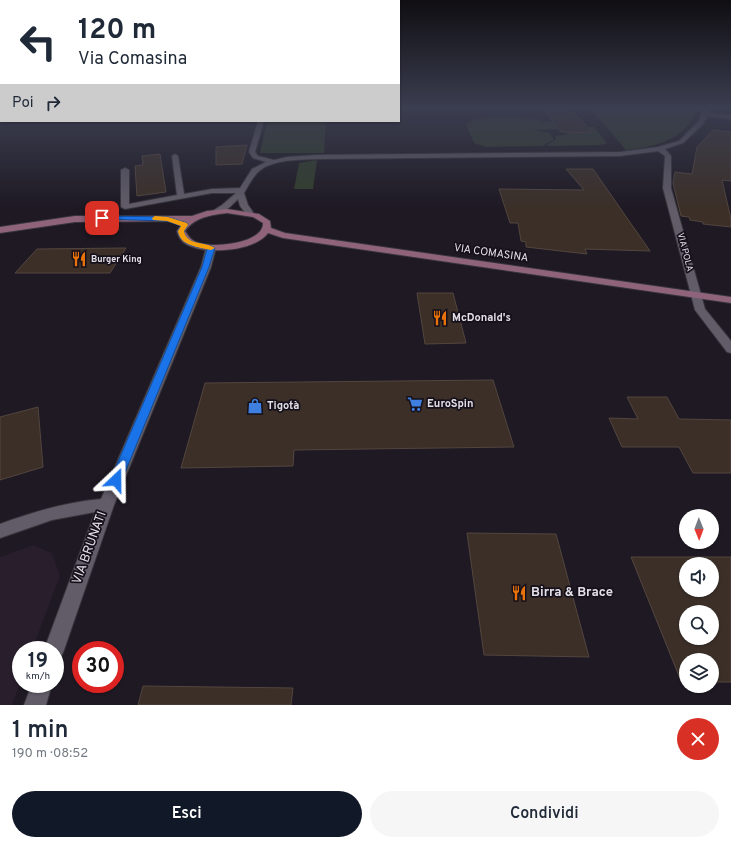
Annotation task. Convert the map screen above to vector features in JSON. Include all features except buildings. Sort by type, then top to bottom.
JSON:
[{"type":"main road","points":[[0,230],[75,220],[136,218],[168,219],[188,222],[215,212],[233,211],[249,212],[263,219],[266,224],[266,229]]},
{"type":"main road","name":"VIA COMASINA","points":[[188,222],[181,231],[182,237],[188,242],[198,246],[211,248],[227,247],[283,235]]},
{"type":"main road","name":"VIA COMASINA","points":[[254,240],[266,229],[283,235],[731,300]]},
{"type":"street","points":[[255,142],[252,152],[255,157],[271,161],[300,157],[620,154],[659,149],[681,142]]},
{"type":"street","name":"VIA POLA","points":[[659,149],[668,156],[667,188],[700,310],[731,349]]},
{"type":"street","points":[[175,156],[180,197]]},
{"type":"street","points":[[215,212],[225,207],[240,191],[255,171],[271,161]]},
{"type":"street","points":[[125,170],[125,207],[212,191],[240,191]]},
{"type":"street","points":[[240,191],[244,206],[249,212]]},
{"type":"street","name":"VIA BRUNATI","points":[[57,641],[106,505],[206,267],[211,248]]},
{"type":"street","points":[[0,532],[45,515],[83,506],[106,505]]},
{"type":"street","points":[[35,705],[39,693]]},
{"type":"shaded area","points":[[33,545],[52,553],[60,576],[35,641],[12,641],[12,693],[16,693],[12,705],[0,705],[0,557]]},
{"type":"green space","points":[[262,142],[325,142],[324,153],[260,153]]},
{"type":"green space","points":[[474,142],[550,142],[543,146],[486,147]]},
{"type":"green space","points":[[552,142],[607,143],[600,145],[546,146]]},
{"type":"green space","points":[[619,142],[663,142],[647,147],[626,150]]},
{"type":"green space","points":[[317,160],[313,189],[294,189],[299,163]]},
{"type":"slow traffic","points":[[155,218],[168,219],[185,225],[181,231],[182,237],[188,242],[198,246],[211,248]]},
{"type":"place","name":"Burger King","points":[[79,259]]},
{"type":"place","name":"McDonald's","points":[[440,318]]},
{"type":"place","name":"EuroSpin","points":[[415,404]]},
{"type":"place","name":"Tigotà","points":[[255,406]]},
{"type":"place","name":"Birra & Brace","points":[[519,593]]},
{"type":"route","points":[[102,218],[168,219],[185,225],[181,231],[182,237],[188,242],[198,246],[211,248],[206,267],[116,480]]}]
